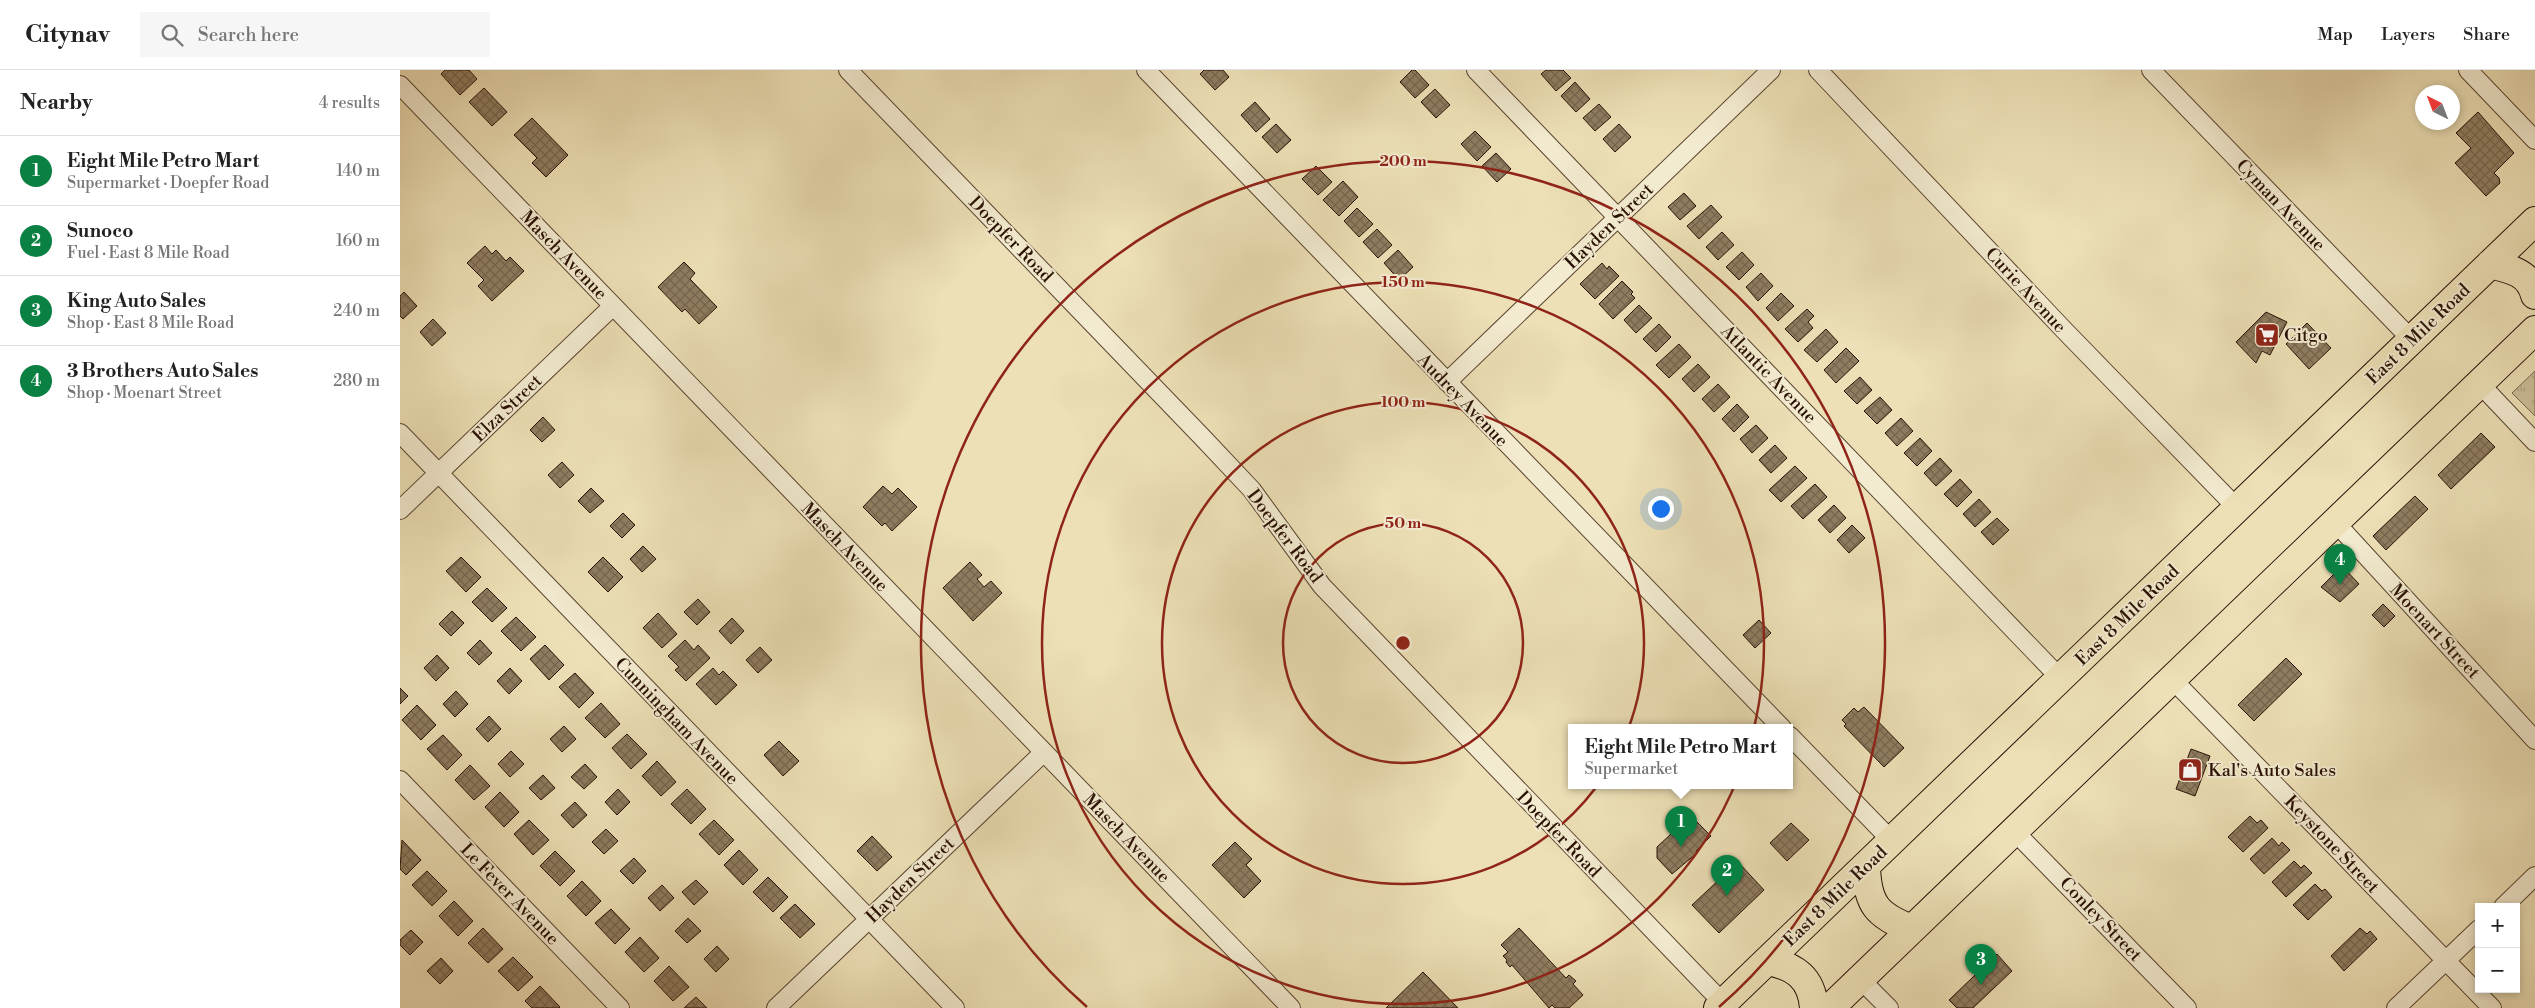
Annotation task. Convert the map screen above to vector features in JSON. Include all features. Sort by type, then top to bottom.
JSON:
[{"type":"highway","name":"East 8 Mile Road","points":[[1720,1006],[2535,221]]},
{"type":"highway","points":[[2490,264],[2520,273],[2527,279],[2535,294]]},
{"type":"highway","points":[[1830,1008],[2535,330]]},
{"type":"highway","points":[[1866,866],[1868,890],[1877,910],[1886,918],[1912,929]]},
{"type":"highway","points":[[1767,961],[1784,964],[1801,974],[1812,994],[1814,1008]]},
{"type":"street","name":"Doepfer Road","points":[[848,70],[1240,477],[1322,586],[1720,1006]]},
{"type":"street","name":"Audrey Avenue","points":[[1146,70],[1778,724]]},
{"type":"street","name":"Atlantic Avenue","points":[[1476,70],[2061,679]]},
{"type":"street","name":"Hayden Street","points":[[1447,382],[1771,70]]},
{"type":"street","name":"Curie Avenue","points":[[1818,70],[2057,323],[2237,508]]},
{"type":"street","name":"Cyman Avenue","points":[[2151,70],[2412,340]]},
{"type":"street","points":[[2468,70],[2535,140]]},
{"type":"street","name":"Masch Avenue","points":[[400,85],[1291,1008]]},
{"type":"street","name":"Elza Street","points":[[400,510],[613,306]]},
{"type":"street","points":[[2479,383],[2535,442]]},
{"type":"street","name":"Cunningham Avenue","points":[[400,433],[955,1008]]},
{"type":"street","name":"Moenart Street","points":[[2335,522],[2535,740]]},
{"type":"street","name":"Keystone Street","points":[[2172,679],[2492,1008]]},
{"type":"street","points":[[1793,739],[1892,841]]},
{"type":"street","name":"Hayden Street","points":[[776,1008],[1044,752]]},
{"type":"street","name":"Le Fever Avenue","points":[[400,780],[620,1008]]},
{"type":"street","name":"Conley Street","points":[[2014,831],[2187,1008]]},
{"type":"street","points":[[2507,903],[2535,876]]},
{"type":"street","points":[[2396,1008],[2475,933]]},
{"type":"street","points":[[1860,979],[1889,1008]]},
{"type":"green space","points":[[2535,371],[2535,416],[2512,393]]},
{"type":"building","points":[[445,70],[469,70],[477,79],[460,95],[441,74]]},
{"type":"building","points":[[1204,70],[1223,70],[1229,77],[1215,90],[1200,74]]},
{"type":"building","points":[[1412,70],[1415,70],[1429,85],[1415,98],[1400,82]]},
{"type":"building","points":[[1546,70],[1563,70],[1571,78],[1556,91],[1541,74]]},
{"type":"building","points":[[1575,82],[1590,99],[1576,112],[1561,96]]},
{"type":"building","points":[[484,88],[507,112],[492,126],[469,102]]},
{"type":"building","points":[[1435,89],[1450,105],[1436,118],[1421,102]]},
{"type":"building","points":[[1255,102],[1270,119],[1256,132],[1241,115]]},
{"type":"building","points":[[1599,104],[1611,117],[1595,131],[1583,118]]},
{"type":"building","points":[[2478,112],[2514,153],[2494,173],[2499,178],[2500,183],[2486,196],[2455,163],[2471,148],[2456,133]]},
{"type":"building","points":[[532,118],[568,155],[546,177],[532,163],[537,158],[514,135]]},
{"type":"building","points":[[1276,124],[1291,140],[1277,153],[1262,137]]},
{"type":"building","points":[[1619,124],[1631,137],[1615,152],[1603,139]]},
{"type":"building","points":[[1475,131],[1491,147],[1477,161],[1461,144]]},
{"type":"building","points":[[1496,153],[1511,169],[1497,182],[1482,166]]},
{"type":"building","points":[[1316,166],[1332,182],[1318,195],[1302,179]]},
{"type":"building","points":[[1343,181],[1358,197],[1339,216],[1323,200]]},
{"type":"building","points":[[1684,193],[1696,206],[1680,220],[1668,207]]},
{"type":"building","points":[[1711,205],[1722,217],[1699,239],[1687,226]]},
{"type":"building","points":[[1357,208],[1373,224],[1359,237],[1344,221]]},
{"type":"building","points":[[1377,229],[1392,245],[1378,258],[1363,242]]},
{"type":"building","points":[[1722,232],[1734,245],[1718,260],[1706,247]]},
{"type":"building","points":[[485,246],[492,254],[496,250],[506,261],[510,257],[524,271],[492,301],[478,286],[484,280],[467,263]]},
{"type":"building","points":[[1398,250],[1413,267],[1399,280],[1384,263]]},
{"type":"building","points":[[1742,252],[1754,265],[1739,280],[1726,267]]},
{"type":"building","points":[[684,262],[695,273],[690,279],[717,307],[699,324],[685,309],[682,312],[658,287]]},
{"type":"building","points":[[1602,263],[1607,269],[1609,266],[1619,276],[1595,299],[1580,284]]},
{"type":"building","points":[[1761,273],[1773,286],[1758,301],[1746,287]]},
{"type":"building","points":[[1622,281],[1633,292],[1631,294],[1635,298],[1613,319],[1599,304]]},
{"type":"building","points":[[404,292],[417,306],[403,319],[400,316],[400,296]]},
{"type":"building","points":[[1781,293],[1794,306],[1778,321],[1766,308]]},
{"type":"building","points":[[1639,305],[1652,318],[1636,333],[1624,320]]},
{"type":"building","points":[[1807,309],[1814,316],[1808,322],[1813,328],[1798,342],[1785,329]]},
{"type":"building","points":[[2266,312],[2287,322],[2270,355],[2262,351],[2256,363],[2236,342]]},
{"type":"building","points":[[433,319],[446,333],[432,346],[420,332]]},
{"type":"building","points":[[2307,323],[2331,348],[2309,369],[2286,344]]},
{"type":"building","points":[[1659,324],[1671,337],[1656,352],[1643,339]]},
{"type":"building","points":[[1826,329],[1838,342],[1817,362],[1804,350]]},
{"type":"building","points":[[1679,344],[1691,357],[1669,378],[1656,365]]},
{"type":"building","points":[[1846,348],[1859,361],[1836,383],[1824,370]]},
{"type":"building","points":[[1698,364],[1710,377],[1694,392],[1682,379]]},
{"type":"building","points":[[1860,377],[1872,390],[1857,404],[1844,391]]},
{"type":"building","points":[[1718,384],[1730,397],[1714,412],[1702,399]]},
{"type":"building","points":[[1880,397],[1892,410],[1877,424],[1864,411]]},
{"type":"building","points":[[1737,404],[1749,417],[1734,432],[1722,419]]},
{"type":"building","points":[[543,417],[555,430],[542,442],[530,430]]},
{"type":"building","points":[[1901,418],[1913,431],[1897,446],[1885,433]]},
{"type":"building","points":[[1756,425],[1768,438],[1752,453],[1740,439]]},
{"type":"building","points":[[2481,433],[2495,447],[2451,489],[2438,475]]},
{"type":"building","points":[[1920,438],[1932,451],[1917,466],[1904,453]]},
{"type":"building","points":[[1775,445],[1787,458],[1771,473],[1759,460]]},
{"type":"building","points":[[1940,458],[1952,471],[1936,486],[1924,473]]},
{"type":"building","points":[[562,462],[574,475],[560,488],[548,475]]},
{"type":"building","points":[[1795,466],[1807,478],[1781,502],[1769,490]]},
{"type":"building","points":[[1960,479],[1972,492],[1957,507],[1944,494]]},
{"type":"building","points":[[1815,484],[1827,497],[1803,519],[1791,506]]},
{"type":"building","points":[[883,486],[892,494],[898,488],[917,507],[892,531],[885,523],[882,526],[863,507]]},
{"type":"building","points":[[591,488],[604,501],[590,513],[578,501]]},
{"type":"building","points":[[2415,496],[2428,509],[2386,550],[2373,536]]},
{"type":"building","points":[[1979,499],[1991,512],[1975,527],[1963,514]]},
{"type":"building","points":[[1834,505],[1846,518],[1830,533],[1818,520]]},
{"type":"building","points":[[623,513],[635,525],[622,538],[610,526]]},
{"type":"building","points":[[1997,518],[2009,530],[1993,545],[1981,532]]},
{"type":"building","points":[[1852,525],[1865,538],[1849,553],[1837,540]]},
{"type":"building","points":[[643,546],[656,559],[642,572],[630,559]]},
{"type":"building","points":[[461,557],[481,577],[466,592],[446,571]]},
{"type":"building","points":[[603,557],[623,577],[608,592],[588,572]]},
{"type":"building","points":[[970,562],[982,575],[977,579],[984,587],[991,581],[1002,593],[973,621],[943,588]]},
{"type":"building","points":[[2342,566],[2359,584],[2340,602],[2321,587]]},
{"type":"building","points":[[487,588],[507,608],[492,622],[472,602]]},
{"type":"building","points":[[698,599],[710,612],[697,625],[684,612]]},
{"type":"building","points":[[2383,604],[2395,616],[2384,627],[2372,615]]},
{"type":"building","points":[[452,611],[464,623],[451,636],[439,624]]},
{"type":"building","points":[[658,613],[677,634],[662,648],[643,628]]},
{"type":"building","points":[[516,617],[536,637],[521,651],[501,631]]},
{"type":"building","points":[[732,618],[744,631],[731,644],[719,631]]},
{"type":"building","points":[[1759,620],[1771,633],[1755,648],[1743,635]]},
{"type":"building","points":[[480,640],[492,653],[479,665],[467,653]]},
{"type":"building","points":[[685,640],[694,650],[698,645],[710,658],[686,681],[675,670],[679,667],[668,656]]},
{"type":"building","points":[[545,645],[564,665],[549,680],[530,659]]},
{"type":"building","points":[[760,647],[772,660],[758,673],[746,660]]},
{"type":"building","points":[[437,655],[449,668],[436,681],[424,668]]},
{"type":"building","points":[[2286,658],[2302,674],[2254,721],[2238,705]]},
{"type":"building","points":[[510,668],[522,681],[509,694],[497,681]]},
{"type":"building","points":[[713,668],[719,675],[723,671],[737,685],[716,705],[696,684]]},
{"type":"building","points":[[575,673],[594,693],[579,708],[559,687]]},
{"type":"building","points":[[400,688],[408,696],[400,704]]},
{"type":"building","points":[[456,691],[468,704],[455,717],[443,704]]},
{"type":"building","points":[[601,703],[620,724],[605,738],[585,718]]},
{"type":"building","points":[[417,705],[436,725],[421,740],[402,720]]},
{"type":"building","points":[[1864,707],[1904,748],[1884,767],[1844,726],[1846,724],[1842,720],[1854,708],[1858,712]]},
{"type":"building","points":[[489,716],[501,729],[488,742],[476,729]]},
{"type":"building","points":[[564,726],[576,739],[562,752],[550,739]]},
{"type":"building","points":[[627,734],[647,754],[631,769],[612,748]]},
{"type":"building","points":[[443,735],[462,755],[447,770],[427,749]]},
{"type":"building","points":[[779,741],[799,761],[783,776],[764,755]]},
{"type":"building","points":[[2191,749],[2210,756],[2195,796],[2176,789]]},
{"type":"building","points":[[511,751],[524,764],[510,777],[498,764]]},
{"type":"building","points":[[657,761],[676,782],[661,796],[642,776]]},
{"type":"building","points":[[585,764],[597,777],[584,789],[571,777]]},
{"type":"building","points":[[470,765],[490,786],[474,800],[455,780]]},
{"type":"building","points":[[543,775],[555,788],[541,800],[529,788]]},
{"type":"building","points":[[618,789],[630,802],[617,815],[605,802]]},
{"type":"building","points":[[687,789],[706,809],[691,824],[671,804]]},
{"type":"building","points":[[500,792],[519,812],[504,827],[485,807]]},
{"type":"building","points":[[575,802],[587,815],[573,828],[561,815]]},
{"type":"building","points":[[2250,816],[2257,823],[2261,820],[2268,828],[2243,852],[2228,837]]},
{"type":"building","points":[[529,820],[549,840],[533,855],[514,834]]},
{"type":"building","points":[[714,820],[734,840],[719,855],[699,834]]},
{"type":"building","points":[[1686,820],[1696,821],[1711,836],[1696,851],[1697,853],[1672,874],[1657,858],[1657,847]]},
{"type":"building","points":[[1791,823],[1809,840],[1787,861],[1770,843]]},
{"type":"building","points":[[606,829],[618,841],[604,854],[592,842]]},
{"type":"building","points":[[872,836],[892,857],[877,871],[857,851]]},
{"type":"building","points":[[2272,838],[2279,846],[2282,842],[2290,850],[2264,874],[2250,859]]},
{"type":"building","points":[[402,840],[421,860],[406,875],[400,869]]},
{"type":"building","points":[[1235,842],[1252,859],[1246,865],[1261,881],[1244,898],[1212,865]]},
{"type":"building","points":[[739,850],[758,870],[743,885],[724,865]]},
{"type":"building","points":[[555,851],[575,871],[560,886],[540,866]]},
{"type":"building","points":[[634,858],[646,871],[633,884],[620,871]]},
{"type":"building","points":[[2294,861],[2301,868],[2304,865],[2312,873],[2286,897],[2272,882]]},
{"type":"building","points":[[1738,862],[1764,890],[1719,933],[1692,905]]},
{"type":"building","points":[[427,871],[447,891],[432,906],[412,885]]},
{"type":"building","points":[[768,877],[788,897],[773,912],[753,892]]},
{"type":"building","points":[[696,880],[708,892],[694,905],[682,892]]},
{"type":"building","points":[[582,881],[601,901],[586,916],[567,896]]},
{"type":"building","points":[[2315,884],[2322,891],[2325,889],[2332,897],[2308,920],[2293,905]]},
{"type":"building","points":[[662,885],[674,898],[660,911],[648,898]]},
{"type":"building","points":[[454,901],[473,921],[458,936],[439,916]]},
{"type":"building","points":[[795,904],[815,924],[800,938],[780,918]]},
{"type":"building","points":[[611,909],[630,929],[615,944],[595,923]]},
{"type":"building","points":[[688,918],[701,931],[687,943],[675,931]]},
{"type":"building","points":[[483,928],[503,949],[488,963],[468,943]]},
{"type":"building","points":[[1519,928],[1566,978],[1569,975],[1576,981],[1573,984],[1583,995],[1569,1008],[1555,1008],[1552,1005],[1549,1008],[1512,965],[1510,967],[1506,962],[1507,960],[1503,956],[1508,952],[1501,945]]},
{"type":"building","points":[[2360,928],[2367,934],[2370,931],[2377,939],[2344,971],[2331,956]]},
{"type":"building","points":[[411,930],[423,942],[410,955],[400,945],[400,940]]},
{"type":"building","points":[[640,937],[659,958],[644,972],[625,952]]},
{"type":"building","points":[[717,946],[729,959],[716,972],[704,959]]},
{"type":"building","points":[[1997,954],[2012,971],[1973,1008],[1957,1008],[1949,1000]]},
{"type":"building","points":[[513,957],[533,977],[518,991],[498,971]]},
{"type":"building","points":[[441,958],[453,971],[440,984],[427,971]]},
{"type":"building","points":[[669,966],[689,987],[673,1001],[654,981]]},
{"type":"building","points":[[1423,972],[1458,1008],[1386,1008]]},
{"type":"building","points":[[540,986],[559,1008],[532,1008],[525,1001]]},
{"type":"building","points":[[696,997],[707,1008],[684,1008]]},
{"type":"place","name":"Citgo","points":[[2267,335]]},
{"type":"place","name":"3 Brothers Auto Sales","points":[[2340,585]]},
{"type":"place","name":"Kal's Auto Sales","points":[[2190,770]]},
{"type":"place","name":"Eight Mile Petro Mart","points":[[1681,847]]},
{"type":"place","name":"Sunoco","points":[[1727,896]]},
{"type":"place","name":"King Auto Sales","points":[[1981,985]]}]
